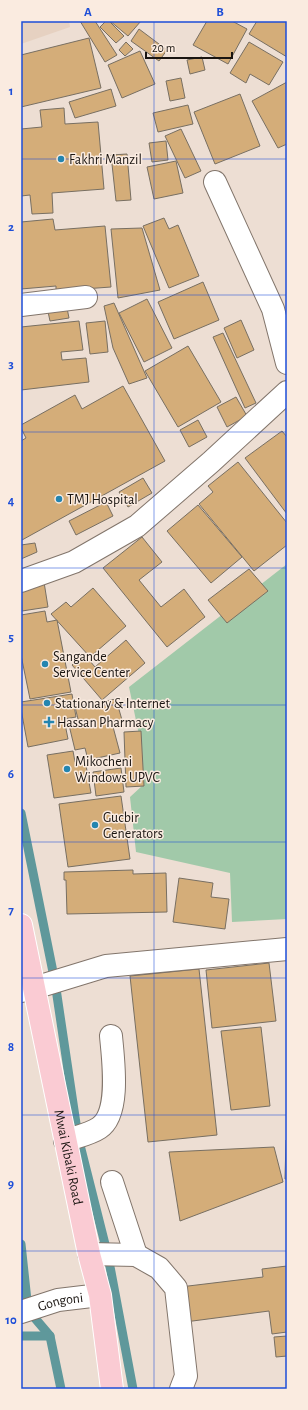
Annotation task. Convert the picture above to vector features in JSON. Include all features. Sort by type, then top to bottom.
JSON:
[{"type":"main road","name":"Mwai Kibaki Road","points":[[21,925],[28,990],[65,1141],[88,1254],[100,1295],[112,1389]]},
{"type":"street","points":[[215,182],[273,309],[287,363]]},
{"type":"street","points":[[21,305],[86,297]]},
{"type":"street","points":[[21,581],[74,562],[137,526],[211,462],[287,392]]},
{"type":"street","points":[[28,990],[106,966],[287,949]]},
{"type":"street","points":[[65,1141],[100,1127],[110,1115],[115,1081],[111,1036]]},
{"type":"street","points":[[112,1182],[136,1255]]},
{"type":"street","points":[[88,1254],[136,1255],[159,1268],[176,1288],[186,1376],[181,1389]]},
{"type":"street","name":"Gongoni","points":[[21,1312],[58,1300],[100,1295]]},
{"type":"shaded area","points":[[21,21],[69,21],[70,27],[21,44]]},
{"type":"green space","points":[[287,564],[287,919],[232,922],[230,873],[136,852],[130,797],[143,785],[142,749],[129,687]]},
{"type":"building","points":[[80,21],[95,21],[117,55],[105,62]]},
{"type":"building","points":[[106,21],[109,21],[124,36],[116,43],[100,27]]},
{"type":"building","points":[[110,21],[141,21],[128,36]]},
{"type":"building","points":[[207,21],[232,21],[247,29],[228,64],[193,45]]},
{"type":"building","points":[[257,21],[287,21],[287,57],[249,34]]},
{"type":"building","points":[[139,29],[167,50],[159,61],[131,41]]},
{"type":"building","points":[[89,38],[101,88],[21,107],[21,55]]},
{"type":"building","points":[[126,42],[133,49],[125,56],[119,50]]},
{"type":"building","points":[[249,42],[283,62],[269,85],[250,74],[246,83],[230,73]]},
{"type":"building","points":[[140,51],[155,84],[122,98],[108,65]]},
{"type":"building","points":[[202,57],[205,70],[190,74],[187,60]]},
{"type":"building","points":[[181,78],[185,98],[170,101],[166,81]]},
{"type":"building","points":[[287,82],[287,144],[278,148],[252,101]]},
{"type":"building","points":[[111,89],[116,106],[75,118],[69,102]]},
{"type":"building","points":[[240,94],[260,146],[215,164],[194,112]]},
{"type":"building","points":[[188,105],[193,124],[158,132],[153,113]]},
{"type":"building","name":"Fakhri Manzil","points":[[64,108],[65,124],[98,122],[104,189],[52,193],[53,213],[32,214],[30,195],[21,196],[21,129],[42,127],[40,110]]},
{"type":"building","points":[[181,129],[201,171],[185,178],[165,136]]},
{"type":"building","points":[[166,141],[168,160],[152,162],[149,143]]},
{"type":"building","points":[[127,154],[131,200],[116,201],[111,155]]},
{"type":"building","points":[[176,161],[183,193],[154,199],[147,167]]},
{"type":"building","points":[[164,218],[169,229],[178,225],[199,276],[169,288],[143,226]]},
{"type":"building","points":[[53,219],[55,230],[105,226],[111,287],[56,291],[56,286],[21,289],[21,222]]},
{"type":"building","points":[[142,228],[160,290],[118,298],[111,229]]},
{"type":"building","points":[[203,282],[219,320],[174,339],[158,302]]},
{"type":"building","points":[[147,299],[172,348],[144,362],[119,313]]},
{"type":"building","points":[[66,303],[69,318],[50,321],[47,307]]},
{"type":"building","points":[[114,303],[147,378],[129,384],[113,348],[104,306]]},
{"type":"building","points":[[241,320],[254,350],[237,358],[224,328]]},
{"type":"building","points":[[79,321],[83,350],[61,352],[62,360],[86,358],[89,382],[21,390],[21,327]]},
{"type":"building","points":[[105,321],[108,352],[90,354],[86,323]]},
{"type":"building","points":[[223,333],[256,403],[245,408],[213,337]]},
{"type":"building","points":[[188,346],[221,402],[178,427],[145,371]]},
{"type":"building","name":"TMJ Hospital","points":[[123,386],[165,461],[22,540],[21,441],[26,438],[21,425],[75,395],[82,409]]},
{"type":"building","points":[[236,397],[247,416],[227,427],[217,407]]},
{"type":"building","points":[[198,420],[207,437],[189,447],[180,430]]},
{"type":"building","points":[[282,431],[287,437],[287,514],[245,458]]},
{"type":"building","points":[[238,462],[287,523],[287,545],[254,571],[199,504],[213,492],[208,486]]},
{"type":"building","points":[[143,478],[152,493],[128,507],[119,492]]},
{"type":"building","points":[[106,502],[113,516],[76,535],[69,521]]},
{"type":"building","points":[[198,505],[242,557],[211,583],[167,531]]},
{"type":"building","points":[[142,537],[162,562],[139,580],[161,607],[184,589],[205,617],[167,647],[103,568]]},
{"type":"building","points":[[35,543],[37,552],[21,559],[21,545]]},
{"type":"building","points":[[249,569],[268,591],[227,623],[208,600]]},
{"type":"building","points":[[44,582],[48,607],[22,611],[21,585]]},
{"type":"building","points":[[93,588],[126,626],[90,657],[51,614],[66,602],[71,607]]},
{"type":"building","points":[[45,611],[47,622],[57,620],[71,692],[30,699],[21,655],[21,615]]},
{"type":"building","points":[[126,640],[145,663],[102,700],[72,665],[84,654],[95,667]]},
{"type":"building","points":[[72,694],[76,717],[64,719],[68,739],[28,747],[21,702]]},
{"type":"building","points":[[116,699],[122,720],[112,723],[120,753],[88,760],[85,748],[75,750],[69,725],[79,723],[75,707]]},
{"type":"building","points":[[141,731],[144,786],[126,787],[124,732]]},
{"type":"building","points":[[73,751],[75,762],[85,760],[91,793],[54,798],[47,755]]},
{"type":"building","points":[[121,768],[124,792],[96,796],[93,772]]},
{"type":"building","points":[[121,796],[130,859],[68,867],[59,804]]},
{"type":"building","points":[[133,870],[133,874],[166,873],[167,912],[67,914],[66,880],[64,880],[64,872]]},
{"type":"building","points":[[179,878],[213,883],[211,897],[229,899],[225,929],[173,922]]},
{"type":"building","points":[[269,963],[276,1021],[212,1028],[206,970]]},
{"type":"building","points":[[199,969],[217,1135],[148,1142],[130,976]]},
{"type":"building","points":[[261,1027],[270,1106],[231,1110],[221,1031]]},
{"type":"building","points":[[286,1140],[287,1179],[285,1179]]},
{"type":"building","points":[[274,1147],[283,1182],[180,1221],[169,1152]]},
{"type":"building","points":[[287,1266],[287,1332],[272,1334],[269,1311],[185,1322],[180,1287],[263,1277],[262,1269]]},
{"type":"building","points":[[287,1336],[287,1356],[276,1357],[274,1337]]},
{"type":"waterway","points":[[21,813],[55,982],[78,1137],[108,1256],[133,1389]]},
{"type":"waterway","points":[[21,1244],[28,1310],[50,1336],[61,1389]]},
{"type":"waterway","points":[[21,1336],[50,1336]]},
{"type":"place","name":"Fakhri Manzil","points":[[61,159]]},
{"type":"place","name":"TMJ Hospital","points":[[59,499]]},
{"type":"place","name":"Sangande Service Center","points":[[45,664]]},
{"type":"place","name":"Stationary & Internet","points":[[47,703]]},
{"type":"place","name":"Hassan Pharmacy","points":[[49,722]]},
{"type":"place","name":"Mikocheni Windows UPVC","points":[[67,769]]},
{"type":"place","name":"Gucbir Generators","points":[[95,825]]}]
